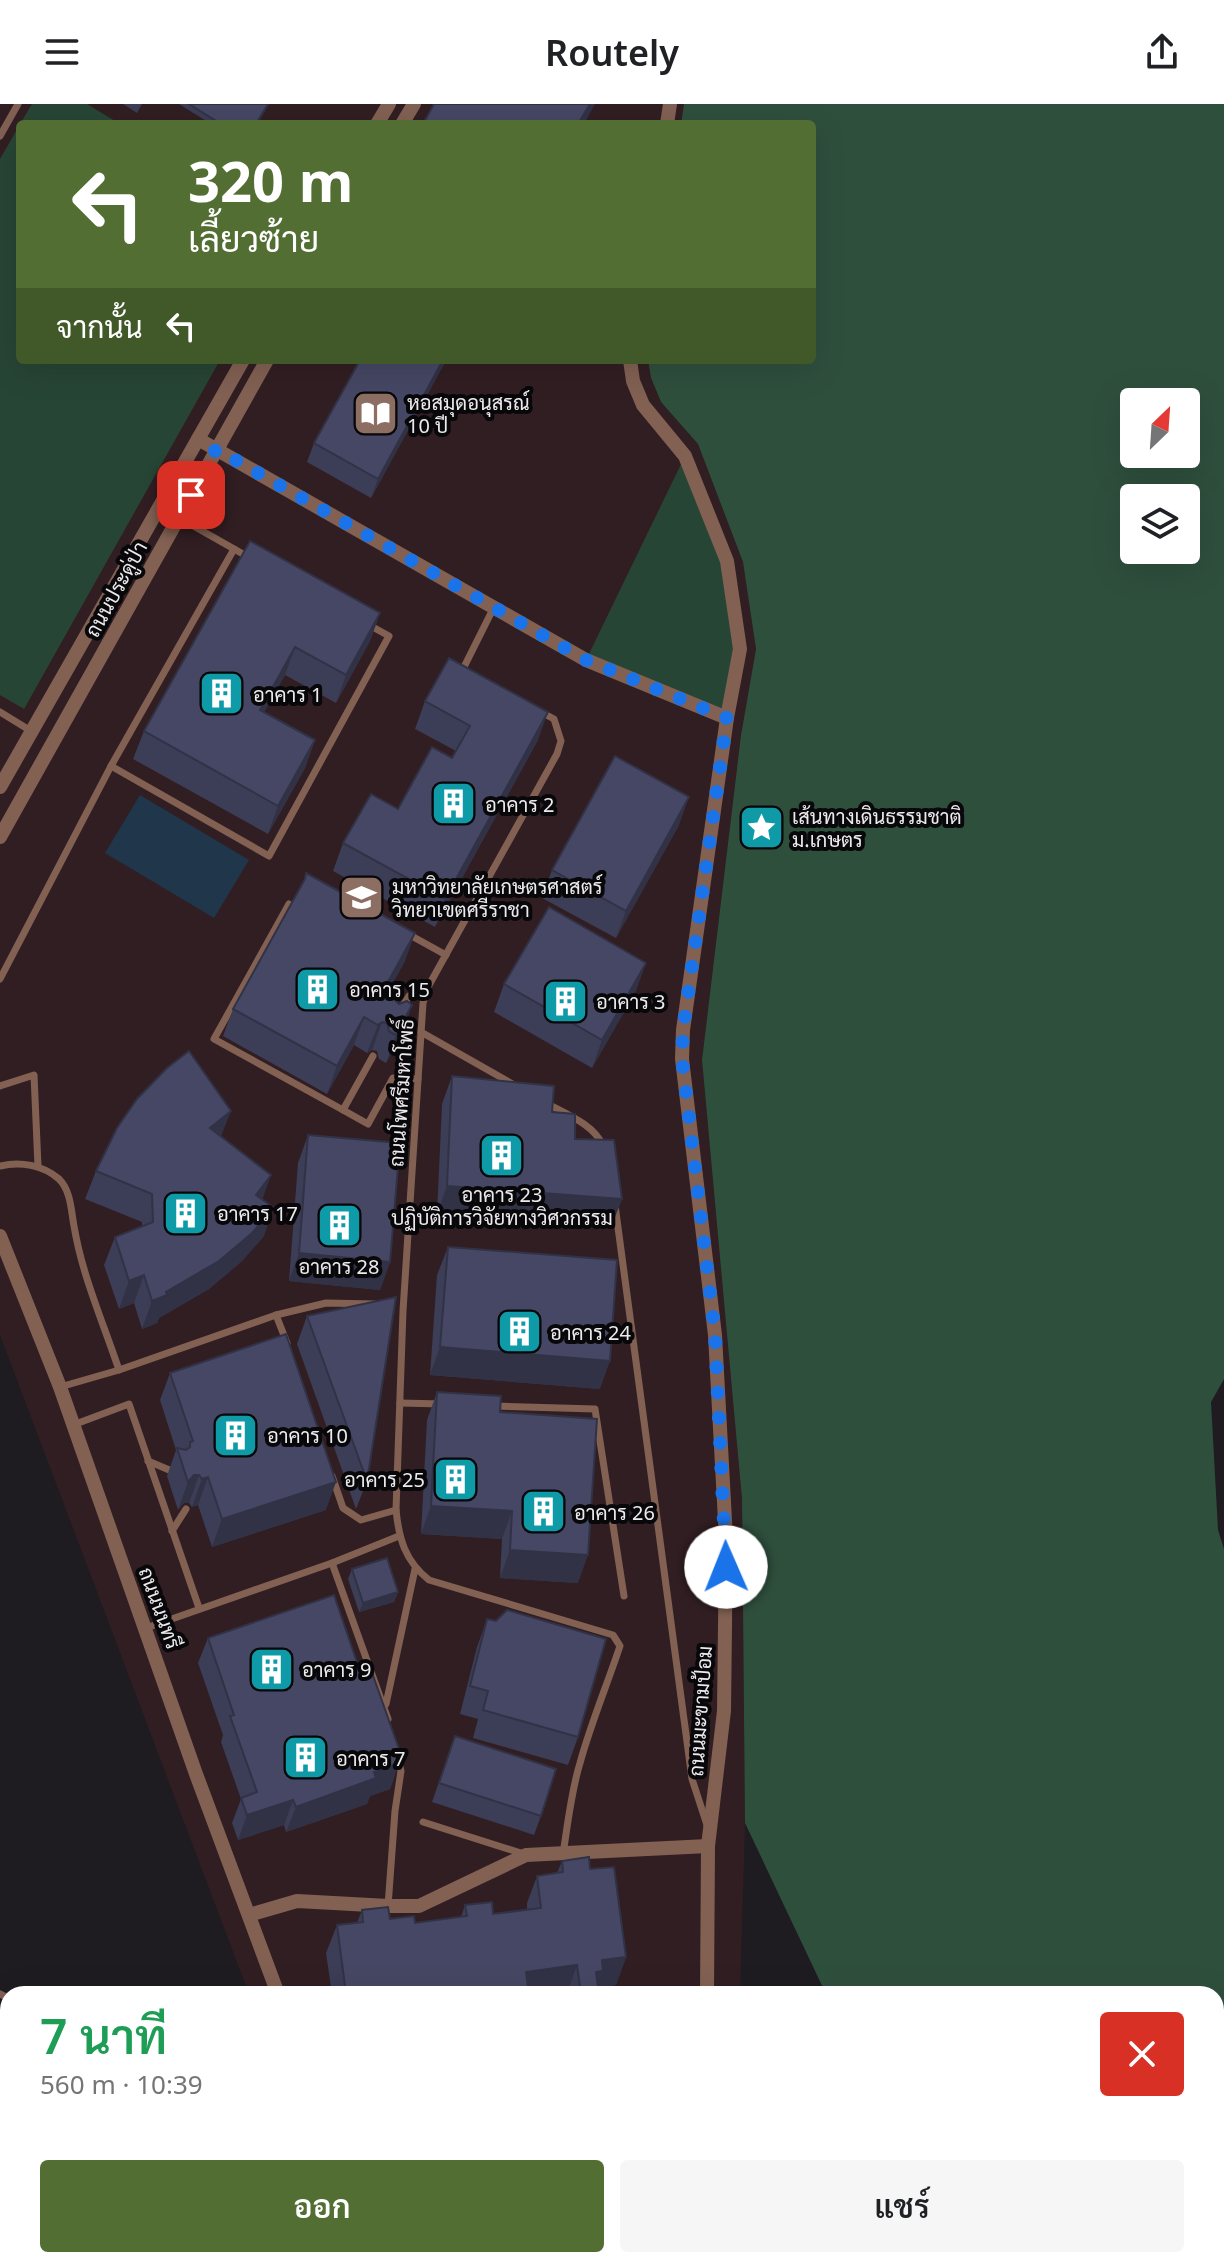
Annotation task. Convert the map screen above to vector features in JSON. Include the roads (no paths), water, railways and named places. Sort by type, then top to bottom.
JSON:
[{"type":"street","name":"ถนนประดู่ป่า","points":[[0,787],[241,364]]},
{"type":"street","name":"ถนนประดู่ป่า","points":[[0,837],[265,364]]},
{"type":"street","name":"ถนนมะขามป้อม","points":[[631,364],[633,381],[643,405],[685,456],[727,561],[740,649],[727,718],[683,1030],[682,1059],[715,1335],[726,1539],[724,1711],[708,1840],[707,1986]]},
{"type":"street","points":[[198,439],[586,660],[727,718]]},
{"type":"street","name":"ถนนนนทรี","points":[[0,1236],[60,1387],[196,1774],[275,1986]]},
{"type":"street","points":[[249,1915],[297,1901],[419,1906],[526,1855],[563,1855],[708,1840]]},
{"type":"lane","points":[[0,136],[18,104]]},
{"type":"lane","points":[[160,507],[260,564]]},
{"type":"lane","points":[[0,979],[111,766],[234,549]]},
{"type":"lane","points":[[475,678],[462,671],[494,607]]},
{"type":"lane","points":[[111,766],[269,856],[389,636],[363,622]]},
{"type":"lane","name":"ถนนโพศรีมหาโพธิ์","points":[[415,1569],[399,1536],[396,1510],[399,1310],[423,1003],[428,987],[557,754],[561,741],[554,719],[528,706]]},
{"type":"lane","points":[[0,726],[3,714],[31,731]]},
{"type":"lane","points":[[289,904],[214,1039],[368,1124],[393,1078],[418,1079]]},
{"type":"lane","points":[[406,933],[446,955]]},
{"type":"lane","points":[[397,1016],[409,996],[428,987]]},
{"type":"lane","points":[[421,1032],[528,1093]]},
{"type":"lane","points":[[343,1110],[373,1056]]},
{"type":"lane","points":[[0,1086],[34,1075],[38,1166]]},
{"type":"lane","points":[[541,1100],[600,1136],[609,1160]]},
{"type":"lane","points":[[0,1166],[12,1163],[38,1166],[58,1179],[68,1192],[78,1252],[119,1370]]},
{"type":"lane","points":[[615,1198],[692,1779],[708,1840]]},
{"type":"lane","points":[[60,1387],[119,1370],[276,1315],[326,1303],[383,1306]]},
{"type":"lane","points":[[276,1315],[288,1345]]},
{"type":"lane","points":[[400,1403],[452,1404]]},
{"type":"lane","points":[[73,1425],[129,1404],[199,1608]]},
{"type":"lane","points":[[484,1405],[595,1409],[624,1596]]},
{"type":"lane","points":[[148,1461],[174,1472]]},
{"type":"lane","points":[[328,1463],[343,1508],[361,1520],[396,1510]]},
{"type":"lane","points":[[172,1531],[186,1509]]},
{"type":"lane","points":[[146,1628],[332,1563],[399,1536]]},
{"type":"lane","points":[[332,1563],[385,1707],[401,1771],[388,1906]]},
{"type":"lane","points":[[385,1707],[415,1569],[429,1580],[613,1635],[620,1646],[580,1762],[563,1855]]},
{"type":"lane","points":[[423,1822],[526,1855]]},
{"type":"water","points":[[140,795],[249,860],[214,918],[105,853]]},
{"type":"place","name":"หอสมุดอนุสรณ์ 10 ปี","points":[[376,413]]},
{"type":"place","name":"อาคาร 1","points":[[222,694]]},
{"type":"place","name":"อาคาร 2","points":[[454,804]]},
{"type":"place","name":"เส้นทางเดินธรรมชาติ ม.เกษตร","points":[[761,828]]},
{"type":"place","name":"มหาวิทยาลัยเกษตรศาสตร์ วิทยาเขตศรีราชา","points":[[361,898]]},
{"type":"place","name":"อาคาร 15","points":[[318,989]]},
{"type":"place","name":"อาคาร 3","points":[[565,1001]]},
{"type":"place","name":"อาคาร 23 ปฏิบัติการวิจัยทางวิศวกรรม","points":[[502,1155]]},
{"type":"place","name":"อาคาร 17","points":[[186,1213]]},
{"type":"place","name":"อาคาร 28","points":[[339,1226]]},
{"type":"place","name":"อาคาร 24","points":[[519,1332]]},
{"type":"place","name":"อาคาร 10","points":[[236,1435]]},
{"type":"place","name":"อาคาร 25","points":[[456,1479]]},
{"type":"place","name":"อาคาร 26","points":[[543,1512]]},
{"type":"place","name":"อาคาร 9","points":[[271,1669]]},
{"type":"place","name":"อาคาร 7","points":[[305,1758]]}]
